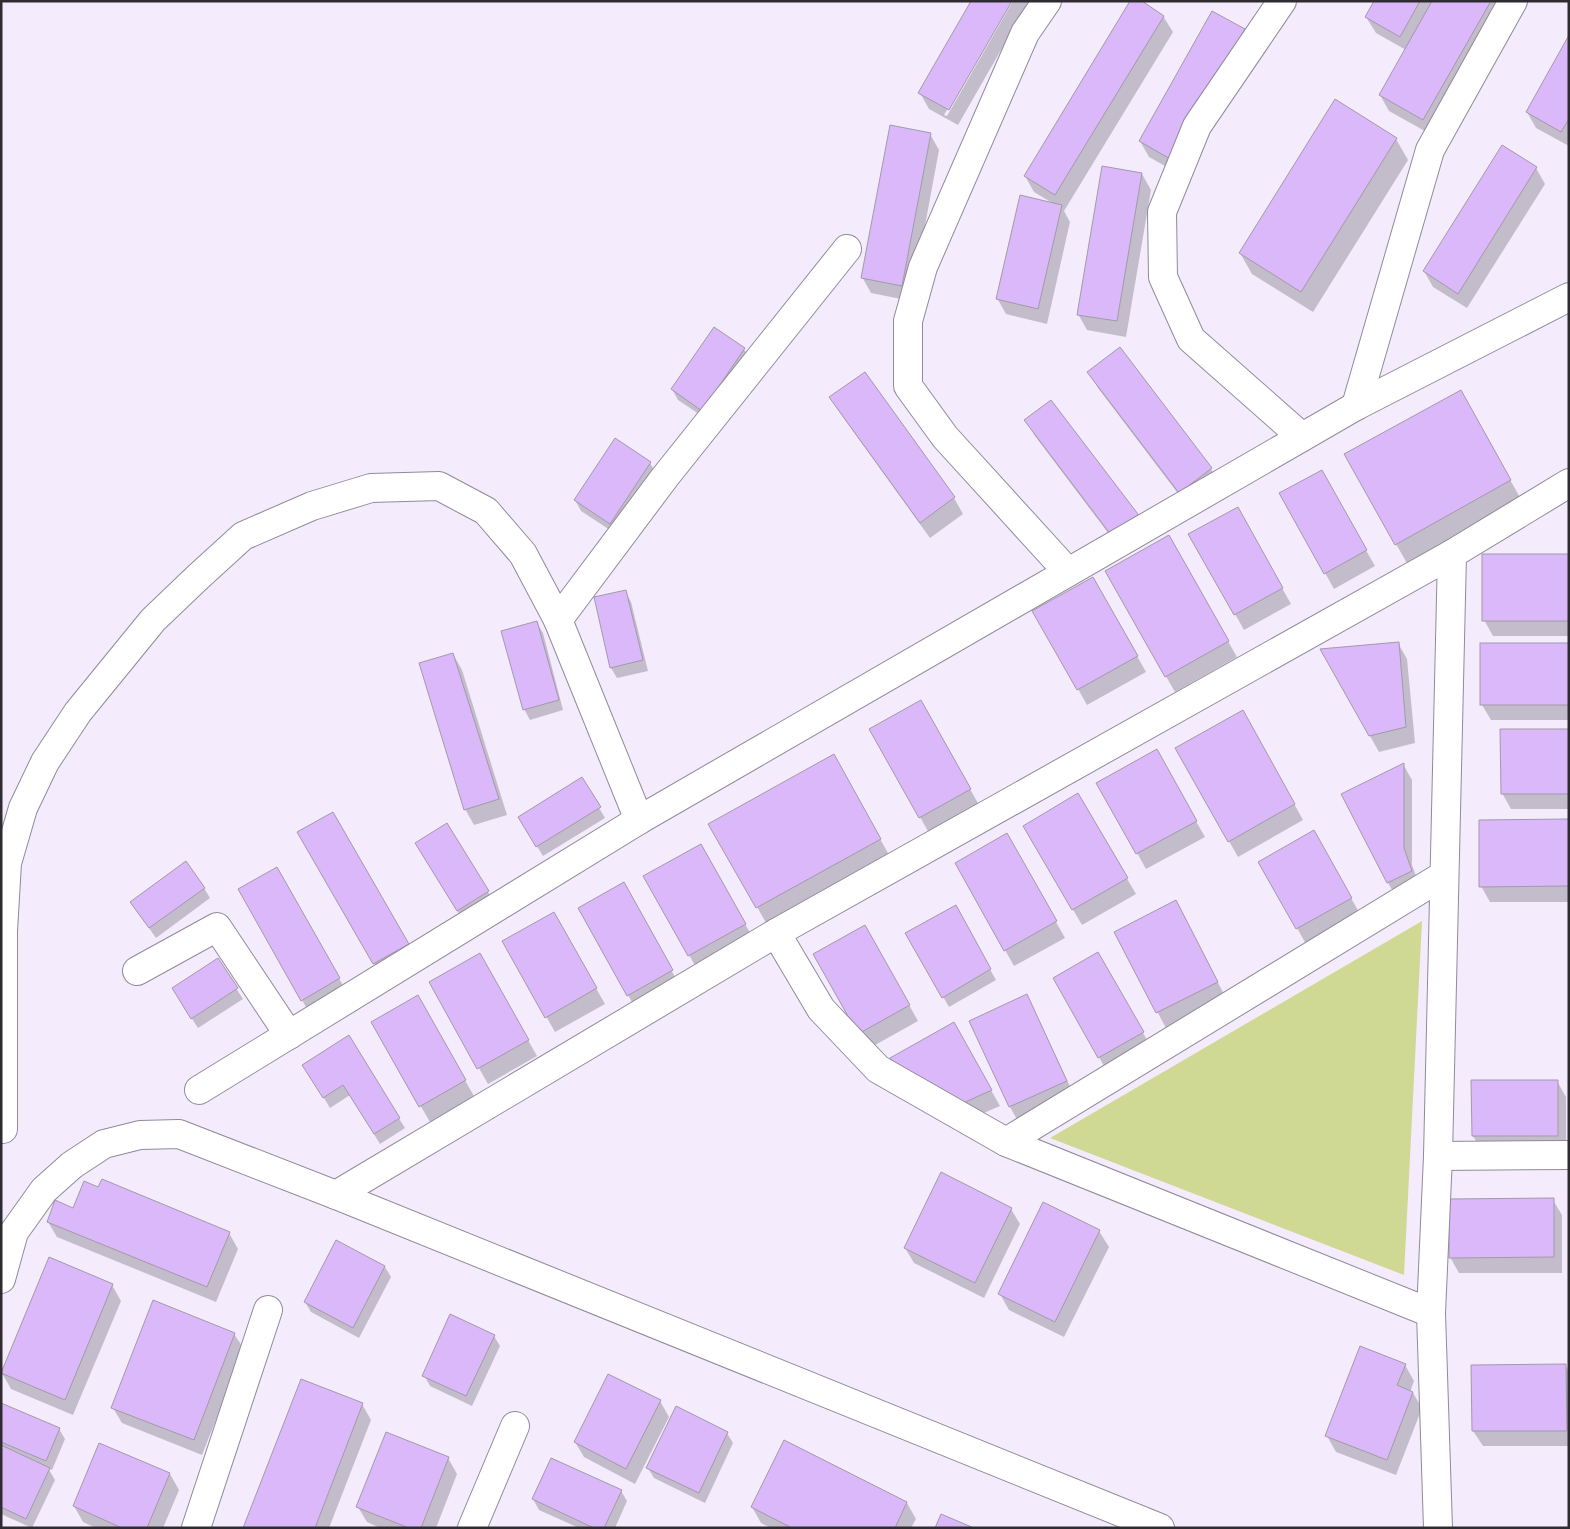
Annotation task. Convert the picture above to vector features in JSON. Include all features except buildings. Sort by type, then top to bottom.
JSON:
[{"type":"street","points":[[1047,1],[1025,33],[923,267],[908,321],[908,386],[946,437],[1068,572]]},
{"type":"street","points":[[1282,1],[1197,126],[1162,212],[1163,277],[1191,339],[1302,437]]},
{"type":"street","points":[[1356,406],[1430,150],[1513,1]]},
{"type":"street","points":[[558,620],[665,477],[847,249]]},
{"type":"street","points":[[199,1090],[639,820],[1356,406],[1569,297]]},
{"type":"street","points":[[336,1195],[776,933],[1452,554],[1569,483]]},
{"type":"street","points":[[3,1129],[3,931],[6,863],[22,808],[45,762],[78,712],[153,620],[243,536],[312,506],[371,488],[439,486],[486,511],[523,554],[558,620],[639,820]]},
{"type":"street","points":[[1438,1528],[1431,1313],[1438,1156],[1452,554]]},
{"type":"street","points":[[1006,1142],[1444,876]]},
{"type":"street","points":[[137,971],[217,927],[289,1034]]},
{"type":"street","points":[[776,933],[821,1009],[878,1070],[1006,1142],[1431,1313]]},
{"type":"street","points":[[1,1279],[14,1232],[44,1190],[72,1166],[104,1144],[140,1135],[178,1134],[336,1195],[1160,1528]]},
{"type":"street","points":[[1438,1156],[1569,1155]]},
{"type":"street","points":[[196,1528],[268,1310]]},
{"type":"street","points":[[472,1528],[515,1426]]},
{"type":"green space","points":[[1422,921],[1404,1275],[1050,1138]]}]
